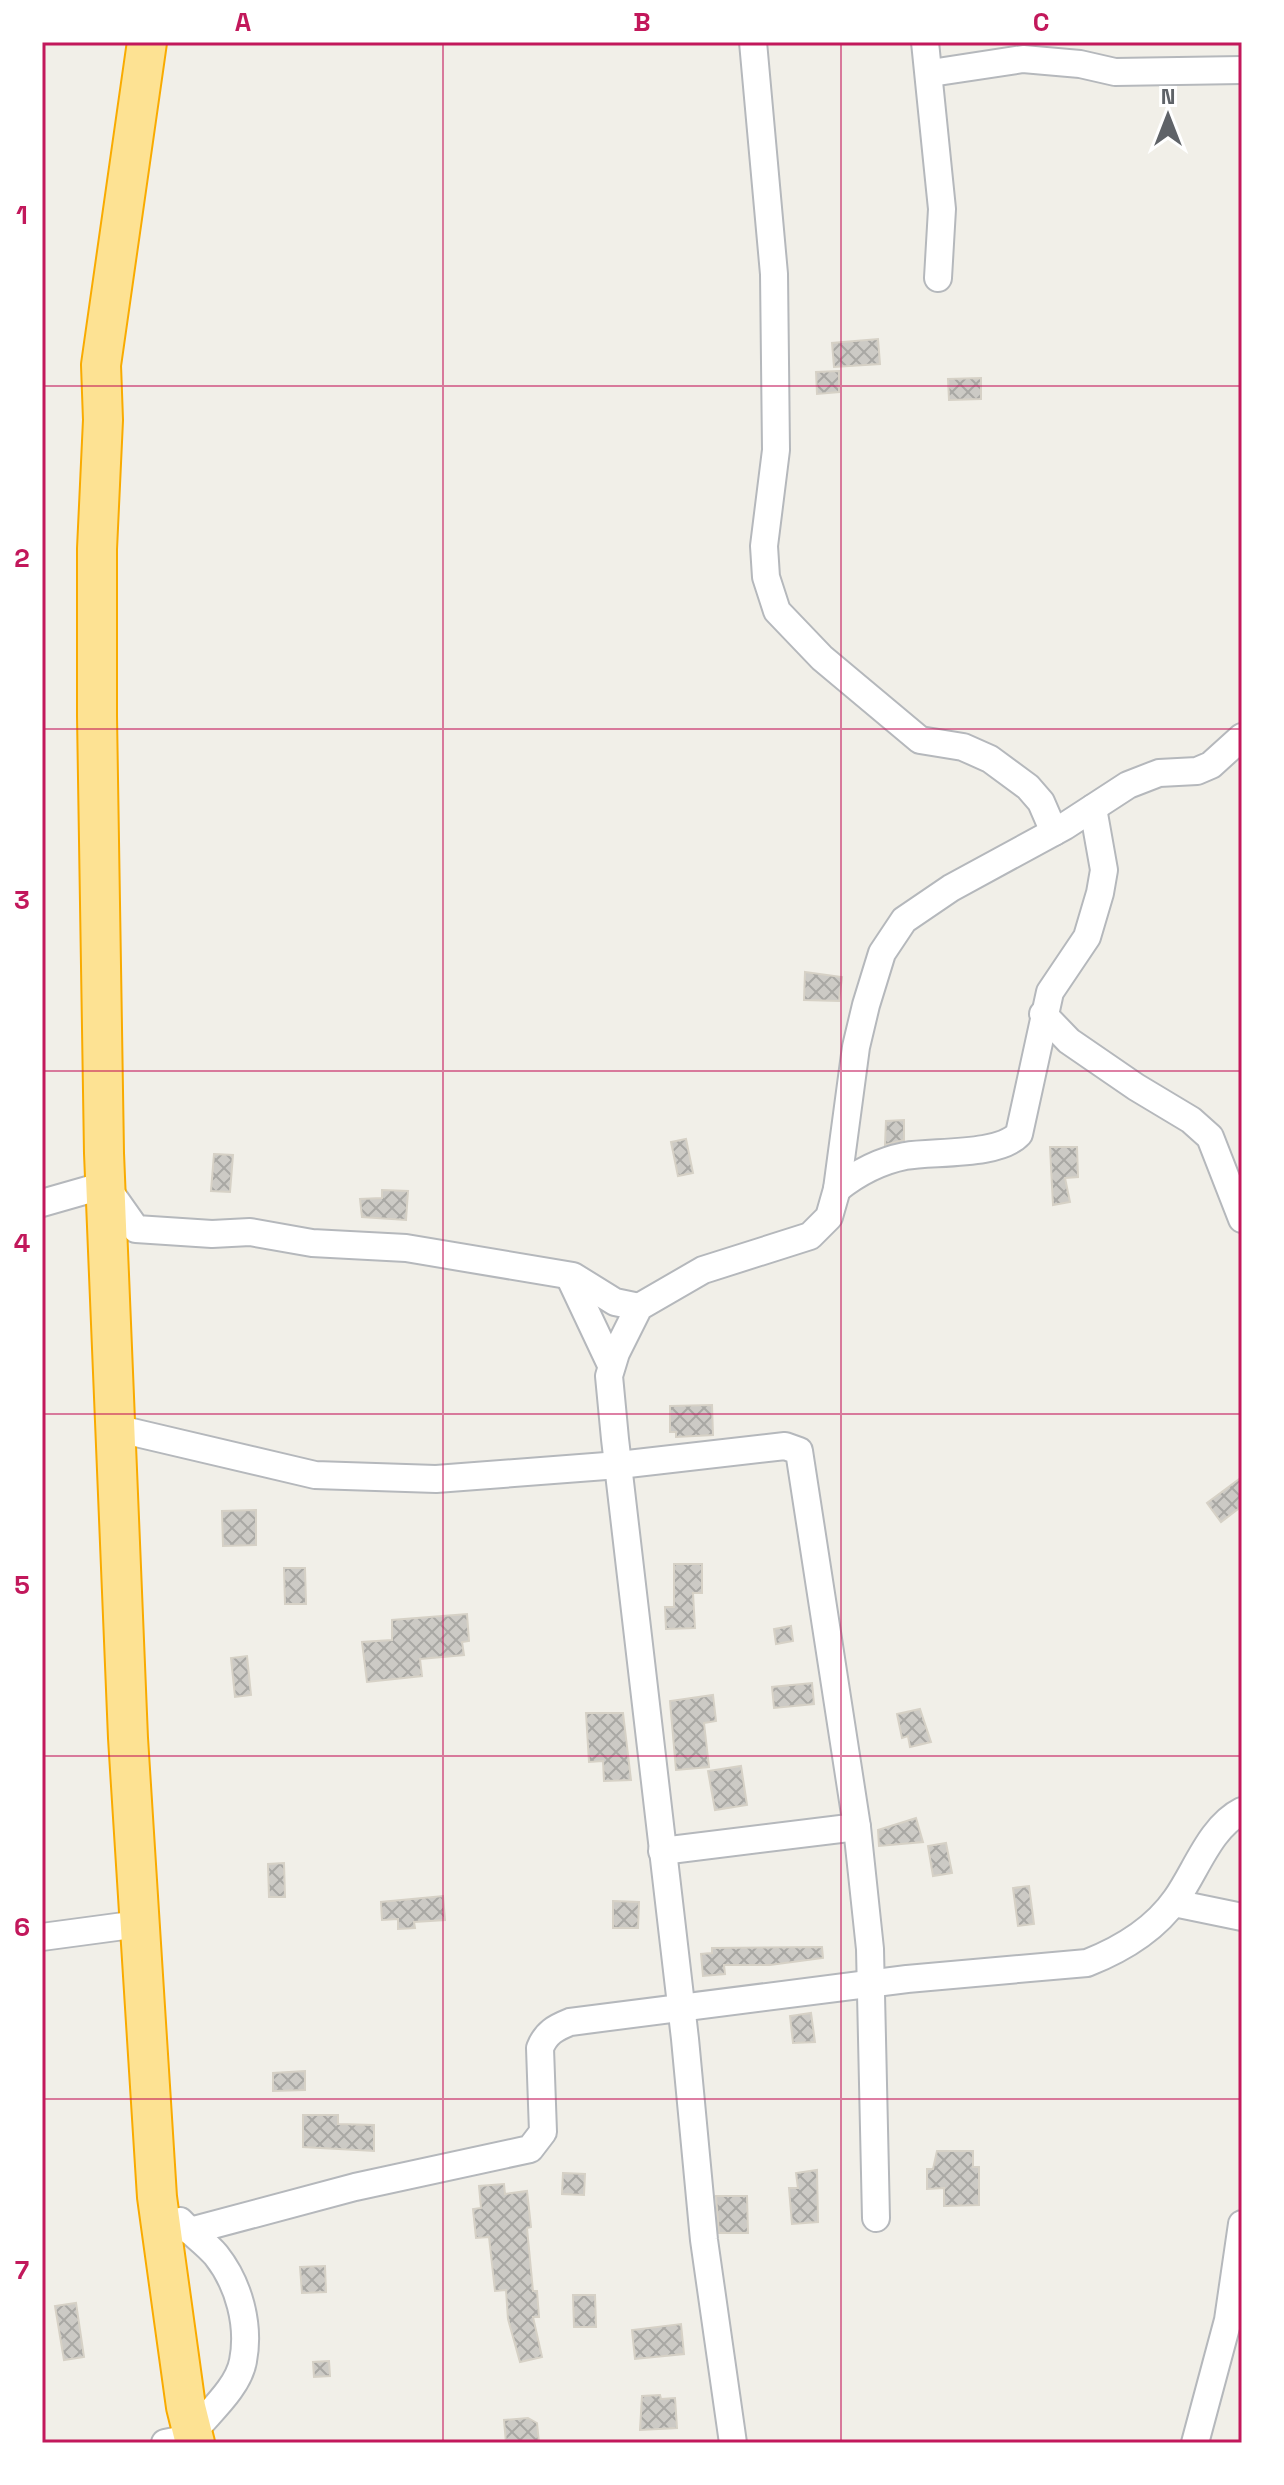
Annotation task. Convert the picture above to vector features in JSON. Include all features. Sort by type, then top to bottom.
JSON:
[{"type":"highway","points":[[147,42],[101,365],[103,420],[97,549],[97,716],[105,1185],[139,1924],[157,2197],[185,2432]]},
{"type":"street","points":[[753,42],[774,274],[776,450],[764,546],[766,577],[777,611],[822,658],[920,740],[963,747],[990,759],[1028,787],[1041,802],[1054,832]]},
{"type":"street","points":[[925,42],[931,73],[942,209],[938,278]]},
{"type":"street","points":[[931,73],[1023,59],[1080,64],[1115,72],[1242,70]]},
{"type":"street","points":[[733,2443],[704,2240],[609,1376],[611,1365],[639,1307],[703,1270],[810,1236],[829,1217],[837,1189],[856,1047],[882,953],[904,920],[951,888],[1054,832],[1143,776],[1197,771],[1211,765],[1242,737]]},
{"type":"street","points":[[837,1189],[863,1171],[902,1157],[1002,1146],[1019,1134],[1050,992],[1087,937],[1094,920],[1104,870],[1093,808]]},
{"type":"street","points":[[1043,1014],[1069,1041],[1191,1120],[1210,1137],[1242,1219]]},
{"type":"street","points":[[42,1203],[105,1185],[136,1229],[212,1234],[250,1232],[312,1243],[406,1248],[569,1276],[584,1280],[615,1302],[639,1307]]},
{"type":"street","points":[[569,1276],[611,1365]]},
{"type":"street","points":[[115,1428],[315,1475],[436,1479],[619,1465],[785,1446],[799,1451],[857,1827],[871,1984],[876,2218]]},
{"type":"street","points":[[190,2231],[355,2187],[530,2149],[543,2132],[540,2048],[544,2038],[554,2028],[570,2022],[871,1984],[1087,1963],[1126,1944],[1174,1903],[1202,1855],[1231,1817],[1242,1811]]},
{"type":"street","points":[[662,1851],[857,1827]]},
{"type":"street","points":[[1174,1903],[1242,1917]]},
{"type":"street","points":[[42,1937],[139,1924]]},
{"type":"street","points":[[157,2197],[215,2254],[238,2288],[244,2326],[243,2363],[227,2392],[201,2423],[185,2432]]},
{"type":"street","points":[[1195,2443],[1228,2320],[1242,2224]]},
{"type":"building","points":[[878,339],[880,364],[834,367],[832,343]]},
{"type":"building","points":[[839,371],[839,392],[817,394],[816,372]]},
{"type":"building","points":[[981,378],[981,399],[949,400],[948,379]]},
{"type":"building","points":[[805,972],[842,977],[839,1001],[804,1000]]},
{"type":"building","points":[[904,1120],[904,1140],[885,1145],[886,1121]]},
{"type":"building","points":[[686,1139],[693,1173],[678,1176],[671,1142]]},
{"type":"building","points":[[1050,1147],[1077,1147],[1078,1177],[1065,1178],[1070,1202],[1053,1205]]},
{"type":"building","points":[[214,1154],[233,1155],[230,1192],[211,1191]]},
{"type":"building","points":[[382,1190],[408,1191],[406,1220],[362,1217],[360,1199],[382,1198]]},
{"type":"building","points":[[712,1405],[713,1435],[676,1437],[676,1432],[670,1432],[670,1406]]},
{"type":"building","points":[[1242,1477],[1242,1506],[1221,1522],[1207,1503]]},
{"type":"building","points":[[256,1510],[256,1545],[223,1546],[222,1511]]},
{"type":"building","points":[[674,1564],[702,1564],[702,1593],[693,1593],[695,1628],[666,1629],[665,1607],[674,1607]]},
{"type":"building","points":[[284,1568],[305,1568],[306,1604],[285,1604]]},
{"type":"building","points":[[467,1614],[469,1641],[462,1642],[464,1655],[420,1659],[422,1676],[367,1682],[362,1642],[392,1640],[392,1620]]},
{"type":"building","points":[[791,1626],[793,1641],[776,1644],[774,1629]]},
{"type":"building","points":[[247,1656],[251,1695],[235,1697],[231,1658]]},
{"type":"building","points":[[812,1683],[814,1704],[774,1708],[772,1687]]},
{"type":"building","points":[[713,1695],[716,1721],[704,1723],[709,1767],[676,1770],[670,1701]]},
{"type":"building","points":[[920,1709],[931,1742],[910,1747],[908,1736],[902,1738],[897,1714]]},
{"type":"building","points":[[586,1713],[623,1713],[631,1780],[604,1781],[603,1761],[589,1762]]},
{"type":"building","points":[[741,1766],[747,1805],[715,1810],[708,1771]]},
{"type":"building","points":[[916,1818],[923,1842],[879,1846],[878,1830]]},
{"type":"building","points":[[946,1843],[952,1873],[933,1876],[928,1846]]},
{"type":"building","points":[[284,1863],[285,1897],[269,1897],[268,1864]]},
{"type":"building","points":[[1029,1886],[1034,1924],[1018,1926],[1013,1888]]},
{"type":"building","points":[[443,1896],[445,1920],[414,1922],[415,1928],[398,1929],[398,1919],[382,1920],[381,1902]]},
{"type":"building","points":[[613,1901],[639,1902],[638,1928],[613,1928]]},
{"type":"building","points":[[822,1947],[823,1958],[770,1965],[724,1965],[725,1974],[703,1976],[701,1954],[712,1953],[712,1948]]},
{"type":"building","points":[[811,2013],[815,2042],[793,2043],[790,2016]]},
{"type":"building","points":[[305,2071],[305,2090],[273,2091],[273,2073]]},
{"type":"building","points":[[303,2115],[338,2115],[338,2124],[374,2125],[374,2151],[303,2147]]},
{"type":"building","points":[[937,2151],[973,2151],[973,2167],[979,2167],[979,2205],[944,2206],[944,2188],[927,2189],[927,2169],[933,2169]]},
{"type":"building","points":[[817,2170],[818,2222],[792,2224],[789,2188],[798,2188],[796,2173]]},
{"type":"building","points":[[563,2173],[585,2174],[584,2195],[562,2194]]},
{"type":"building","points":[[504,2184],[505,2194],[527,2191],[533,2291],[537,2291],[539,2317],[533,2317],[542,2357],[520,2362],[508,2319],[506,2290],[495,2291],[489,2237],[476,2238],[473,2209],[481,2208],[479,2186]]},
{"type":"building","points":[[716,2196],[747,2196],[748,2233],[719,2233]]},
{"type":"building","points":[[325,2266],[326,2292],[302,2293],[300,2267]]},
{"type":"building","points":[[573,2295],[595,2295],[596,2327],[574,2327]]},
{"type":"building","points":[[76,2303],[84,2357],[64,2360],[55,2306]]},
{"type":"building","points":[[681,2324],[684,2354],[635,2359],[632,2330]]},
{"type":"building","points":[[329,2361],[330,2376],[314,2377],[313,2362]]},
{"type":"building","points":[[660,2395],[661,2399],[675,2398],[677,2428],[640,2430],[642,2396]]},
{"type":"building","points":[[528,2418],[537,2423],[539,2443],[506,2443],[504,2420]]}]
